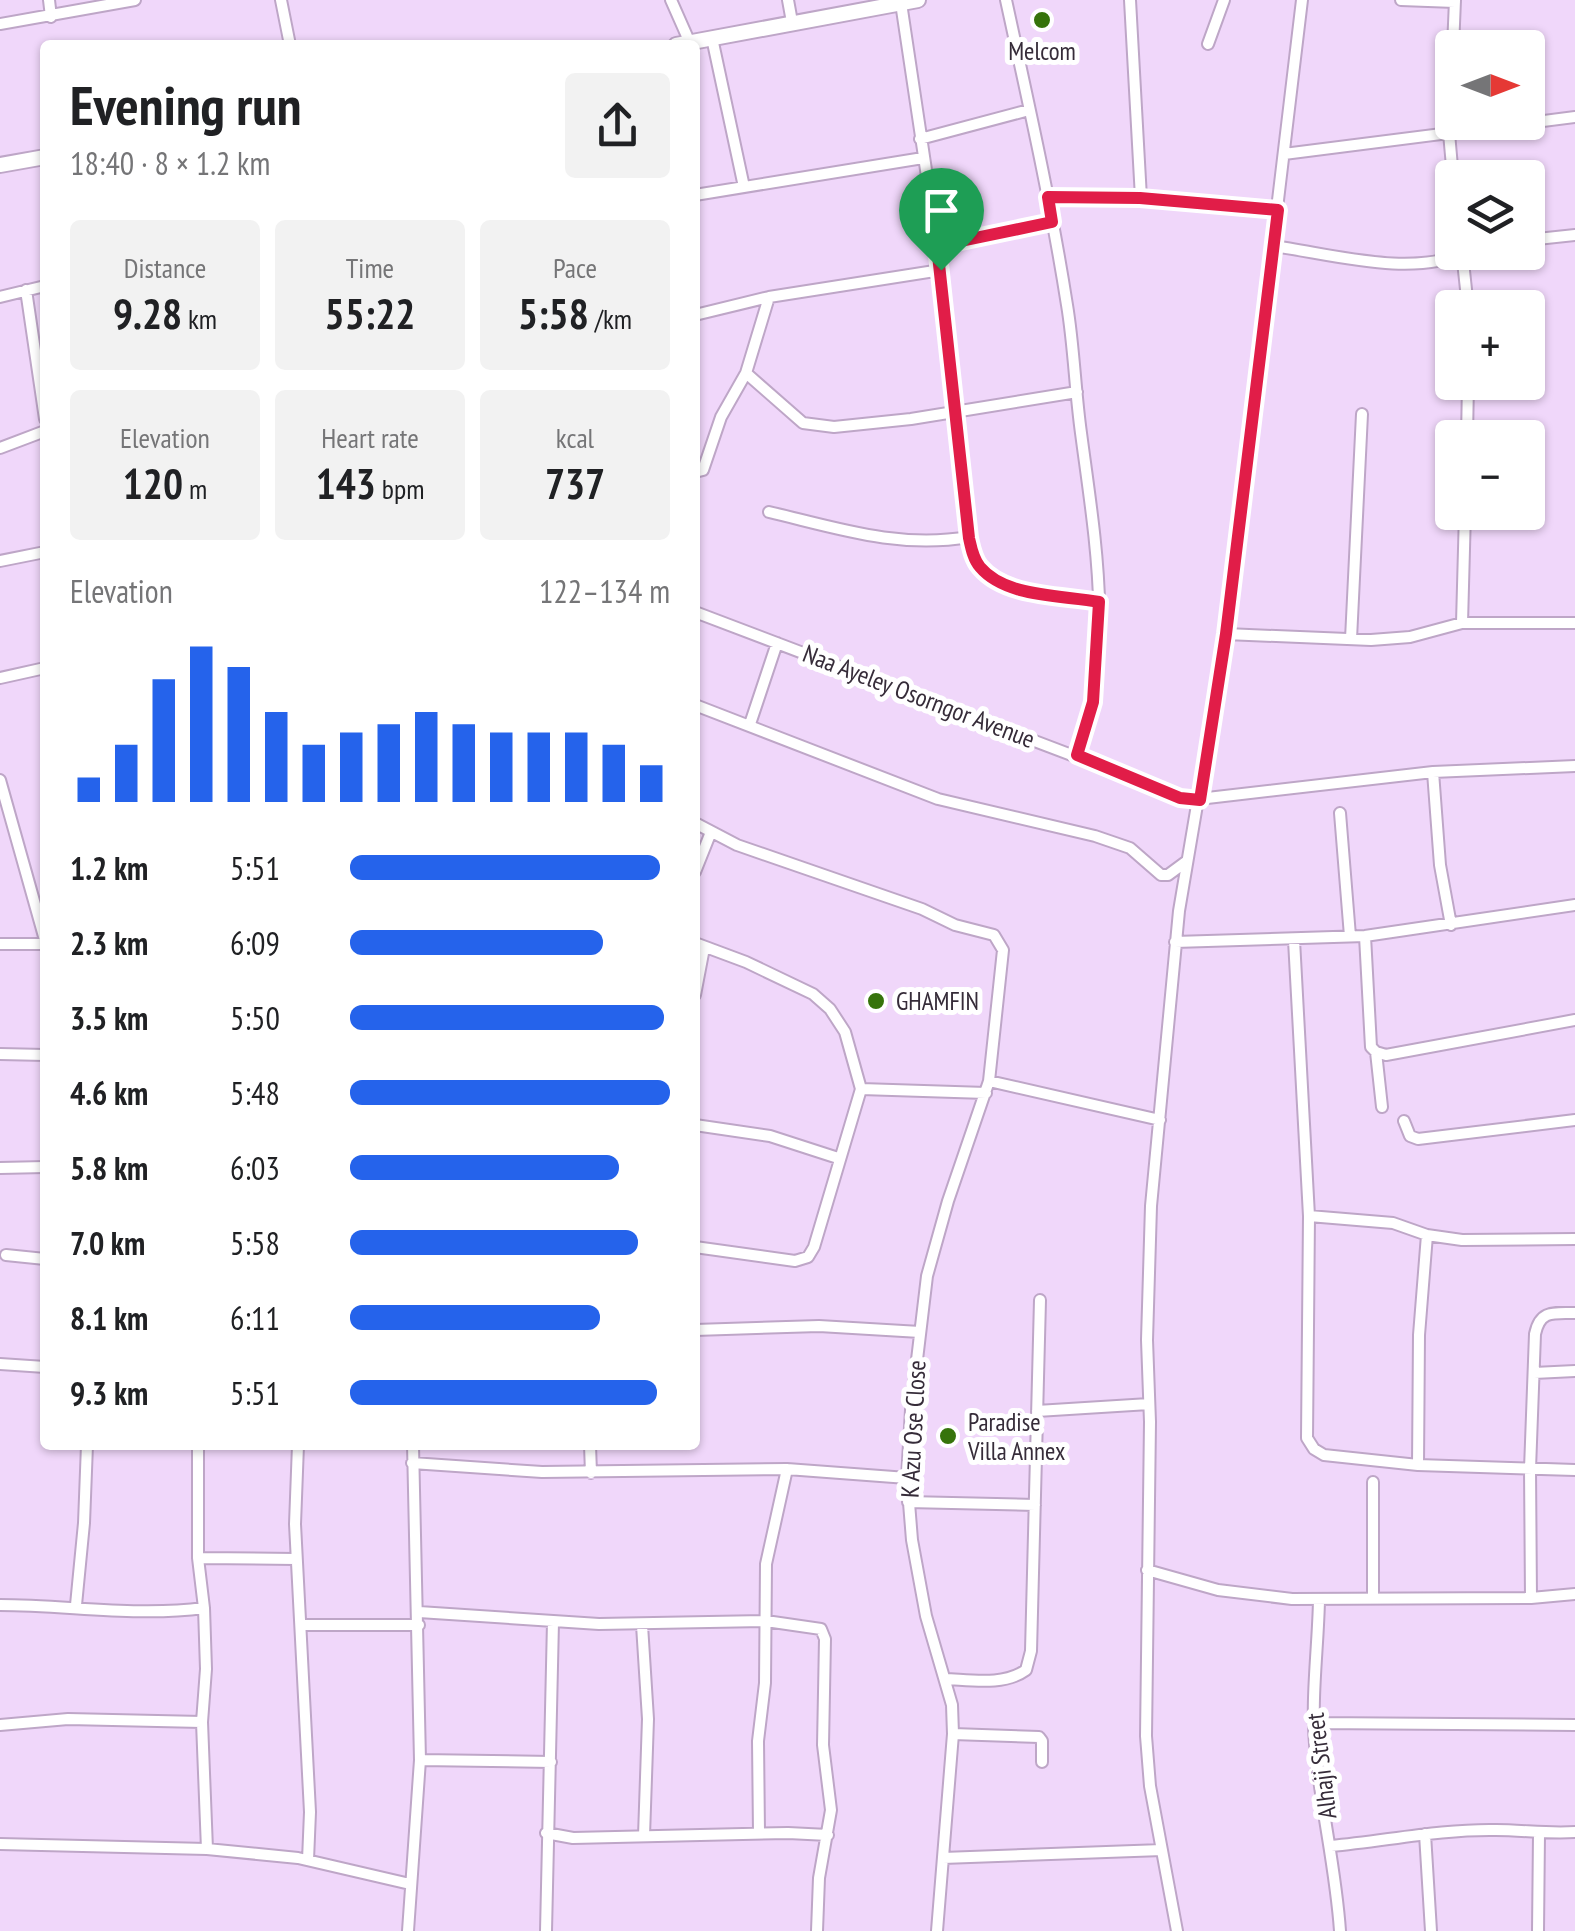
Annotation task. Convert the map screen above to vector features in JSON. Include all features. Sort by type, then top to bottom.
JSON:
[{"type":"street","points":[[48,0],[52,17]]},
{"type":"street","points":[[0,24],[135,0]]},
{"type":"street","points":[[281,0],[289,40]]},
{"type":"street","points":[[671,0],[682,40]]},
{"type":"street","points":[[788,0],[792,22]]},
{"type":"street","points":[[700,40],[918,0]]},
{"type":"street","points":[[1006,0],[1068,308],[1094,518],[1099,602],[1093,702],[1077,755]]},
{"type":"street","points":[[1130,0],[1140,198]]},
{"type":"street","points":[[1208,44],[1224,0]]},
{"type":"street","points":[[1177,1931],[1150,1786],[1146,1736],[1148,1245],[1175,942],[1226,634],[1302,0]]},
{"type":"street","points":[[1402,0],[1455,1],[1454,30]]},
{"type":"street","points":[[892,3],[941,270],[969,538],[980,567],[991,576],[1032,592],[1099,602]]},
{"type":"street","points":[[712,38],[744,187]]},
{"type":"street","points":[[920,139],[1029,110]]},
{"type":"street","points":[[1545,121],[1575,117]]},
{"type":"street","points":[[1284,154],[1435,135]]},
{"type":"street","points":[[0,165],[40,158]]},
{"type":"street","points":[[700,194],[923,158]]},
{"type":"street","points":[[1048,197],[1140,198],[1278,210]]},
{"type":"street","points":[[937,246],[1052,222]]},
{"type":"street","points":[[1545,238],[1575,235]]},
{"type":"street","points":[[1273,246],[1409,265],[1435,263]]},
{"type":"street","points":[[700,315],[769,298],[941,270]]},
{"type":"street","points":[[0,297],[40,287]]},
{"type":"street","points":[[26,290],[40,386]]},
{"type":"street","points":[[700,471],[721,416],[746,373],[769,298]]},
{"type":"street","points":[[746,373],[791,415],[818,426],[910,419],[1076,392]]},
{"type":"street","points":[[1351,639],[1362,414]]},
{"type":"street","points":[[0,448],[40,433]]},
{"type":"street","points":[[768,512],[918,544],[969,538]]},
{"type":"street","points":[[1462,624],[1465,530]]},
{"type":"street","points":[[0,561],[40,553]]},
{"type":"street","name":"Naa Ayeley Osorngor Avenue","points":[[700,614],[1077,755],[1180,798],[1200,800]]},
{"type":"street","points":[[1226,634],[1351,639],[1410,637],[1462,624],[1575,624]]},
{"type":"street","points":[[750,724],[776,644]]},
{"type":"street","points":[[0,678],[40,669]]},
{"type":"street","points":[[700,707],[938,799],[1096,836],[1130,848],[1162,875],[1188,860]]},
{"type":"street","points":[[1200,800],[1433,772],[1575,766]]},
{"type":"street","points":[[1433,772],[1440,864],[1451,925]]},
{"type":"street","points":[[0,780],[40,924]]},
{"type":"street","points":[[1340,813],[1350,936]]},
{"type":"street","points":[[700,826],[710,832],[700,859]]},
{"type":"street","name":"K Azu Ose Close","points":[[710,832],[737,845],[922,909],[955,926],[994,934],[1004,961],[988,1087],[927,1276],[908,1478],[908,1502],[926,1616],[945,1679],[954,1734],[937,1931]]},
{"type":"street","points":[[1175,942],[1365,936],[1575,905]]},
{"type":"street","points":[[1365,936],[1371,1047],[1376,1052],[1386,1055],[1575,1020]]},
{"type":"street","points":[[1294,940],[1309,1216],[1308,1438],[1324,1456],[1418,1465],[1575,1470]]},
{"type":"street","points":[[0,944],[40,942]]},
{"type":"street","points":[[700,946],[794,983],[822,1002],[845,1032],[861,1089],[808,1257],[796,1261],[700,1247]]},
{"type":"street","points":[[1376,1052],[1382,1107]]},
{"type":"street","points":[[0,1054],[40,1055]]},
{"type":"street","points":[[861,1089],[988,1087],[1160,1120]]},
{"type":"street","points":[[1404,1121],[1410,1136],[1418,1140],[1575,1120]]},
{"type":"street","points":[[700,1126],[770,1136],[838,1158]]},
{"type":"street","points":[[0,1168],[40,1167]]},
{"type":"street","points":[[1309,1216],[1392,1223],[1427,1235],[1462,1240],[1575,1239]]},
{"type":"street","points":[[1418,1465],[1420,1335],[1427,1235]]},
{"type":"street","points":[[6,1255],[40,1258]]},
{"type":"street","points":[[945,1679],[991,1680],[1016,1677],[1026,1670],[1030,1652],[1040,1300]]},
{"type":"street","points":[[1531,1598],[1535,1334],[1540,1318],[1551,1313],[1575,1313]]},
{"type":"street","points":[[700,1330],[819,1326],[920,1332]]},
{"type":"street","points":[[0,1364],[40,1367]]},
{"type":"street","points":[[1534,1373],[1575,1371]]},
{"type":"street","points":[[1037,1412],[1149,1404]]},
{"type":"street","points":[[76,1606],[86,1450]]},
{"type":"street","points":[[198,1450],[207,1849]]},
{"type":"street","points":[[298,1450],[296,1559],[310,1812],[308,1860]]},
{"type":"street","points":[[408,1931],[420,1760],[413,1450]]},
{"type":"street","points":[[590,1450],[591,1472]]},
{"type":"street","points":[[412,1463],[499,1470],[787,1470],[908,1478]]},
{"type":"street","points":[[759,1833],[758,1742],[766,1682],[766,1564],[787,1470]]},
{"type":"street","points":[[1372,1599],[1373,1482]]},
{"type":"street","points":[[908,1502],[1035,1505]]},
{"type":"street","points":[[198,1558],[296,1559]]},
{"type":"street","points":[[1147,1570],[1218,1590],[1292,1600],[1531,1598],[1575,1594]]},
{"type":"street","name":"Alhaji Street","points":[[1320,1600],[1314,1724],[1340,1931]]},
{"type":"street","points":[[0,1605],[76,1606],[137,1613],[204,1608]]},
{"type":"street","points":[[419,1612],[642,1625],[766,1621],[822,1629],[823,1745],[831,1791],[828,1836],[819,1878],[818,1931]]},
{"type":"street","points":[[546,1931],[553,1622]]},
{"type":"street","points":[[301,1625],[419,1625]]},
{"type":"street","points":[[642,1625],[648,1719],[644,1836]]},
{"type":"street","points":[[0,1725],[68,1719],[202,1722]]},
{"type":"street","points":[[1314,1724],[1575,1725]]},
{"type":"street","points":[[954,1734],[1036,1736],[1042,1741],[1042,1762]]},
{"type":"street","points":[[420,1760],[551,1762]]},
{"type":"street","points":[[1331,1846],[1425,1834],[1497,1830],[1575,1832]]},
{"type":"street","points":[[546,1833],[573,1838],[759,1833],[828,1836]]},
{"type":"street","points":[[1425,1834],[1431,1931]]},
{"type":"street","points":[[1538,1931],[1539,1834]]},
{"type":"street","points":[[0,1844],[207,1849],[308,1860],[410,1884]]},
{"type":"street","points":[[943,1858],[1162,1850]]},
{"type":"place","name":"Melcom","points":[[1042,20]]},
{"type":"place","name":"GHAMFIN","points":[[876,1001]]},
{"type":"place","name":"Paradise Villa Annex","points":[[948,1436]]},
{"type":"route","points":[[1048,197],[1140,198],[1278,210],[1226,634],[1200,800],[1180,798],[1077,755],[1093,702],[1099,602],[1009,585],[980,567],[973,555],[941,270],[937,246],[1052,222],[1048,197]]}]
